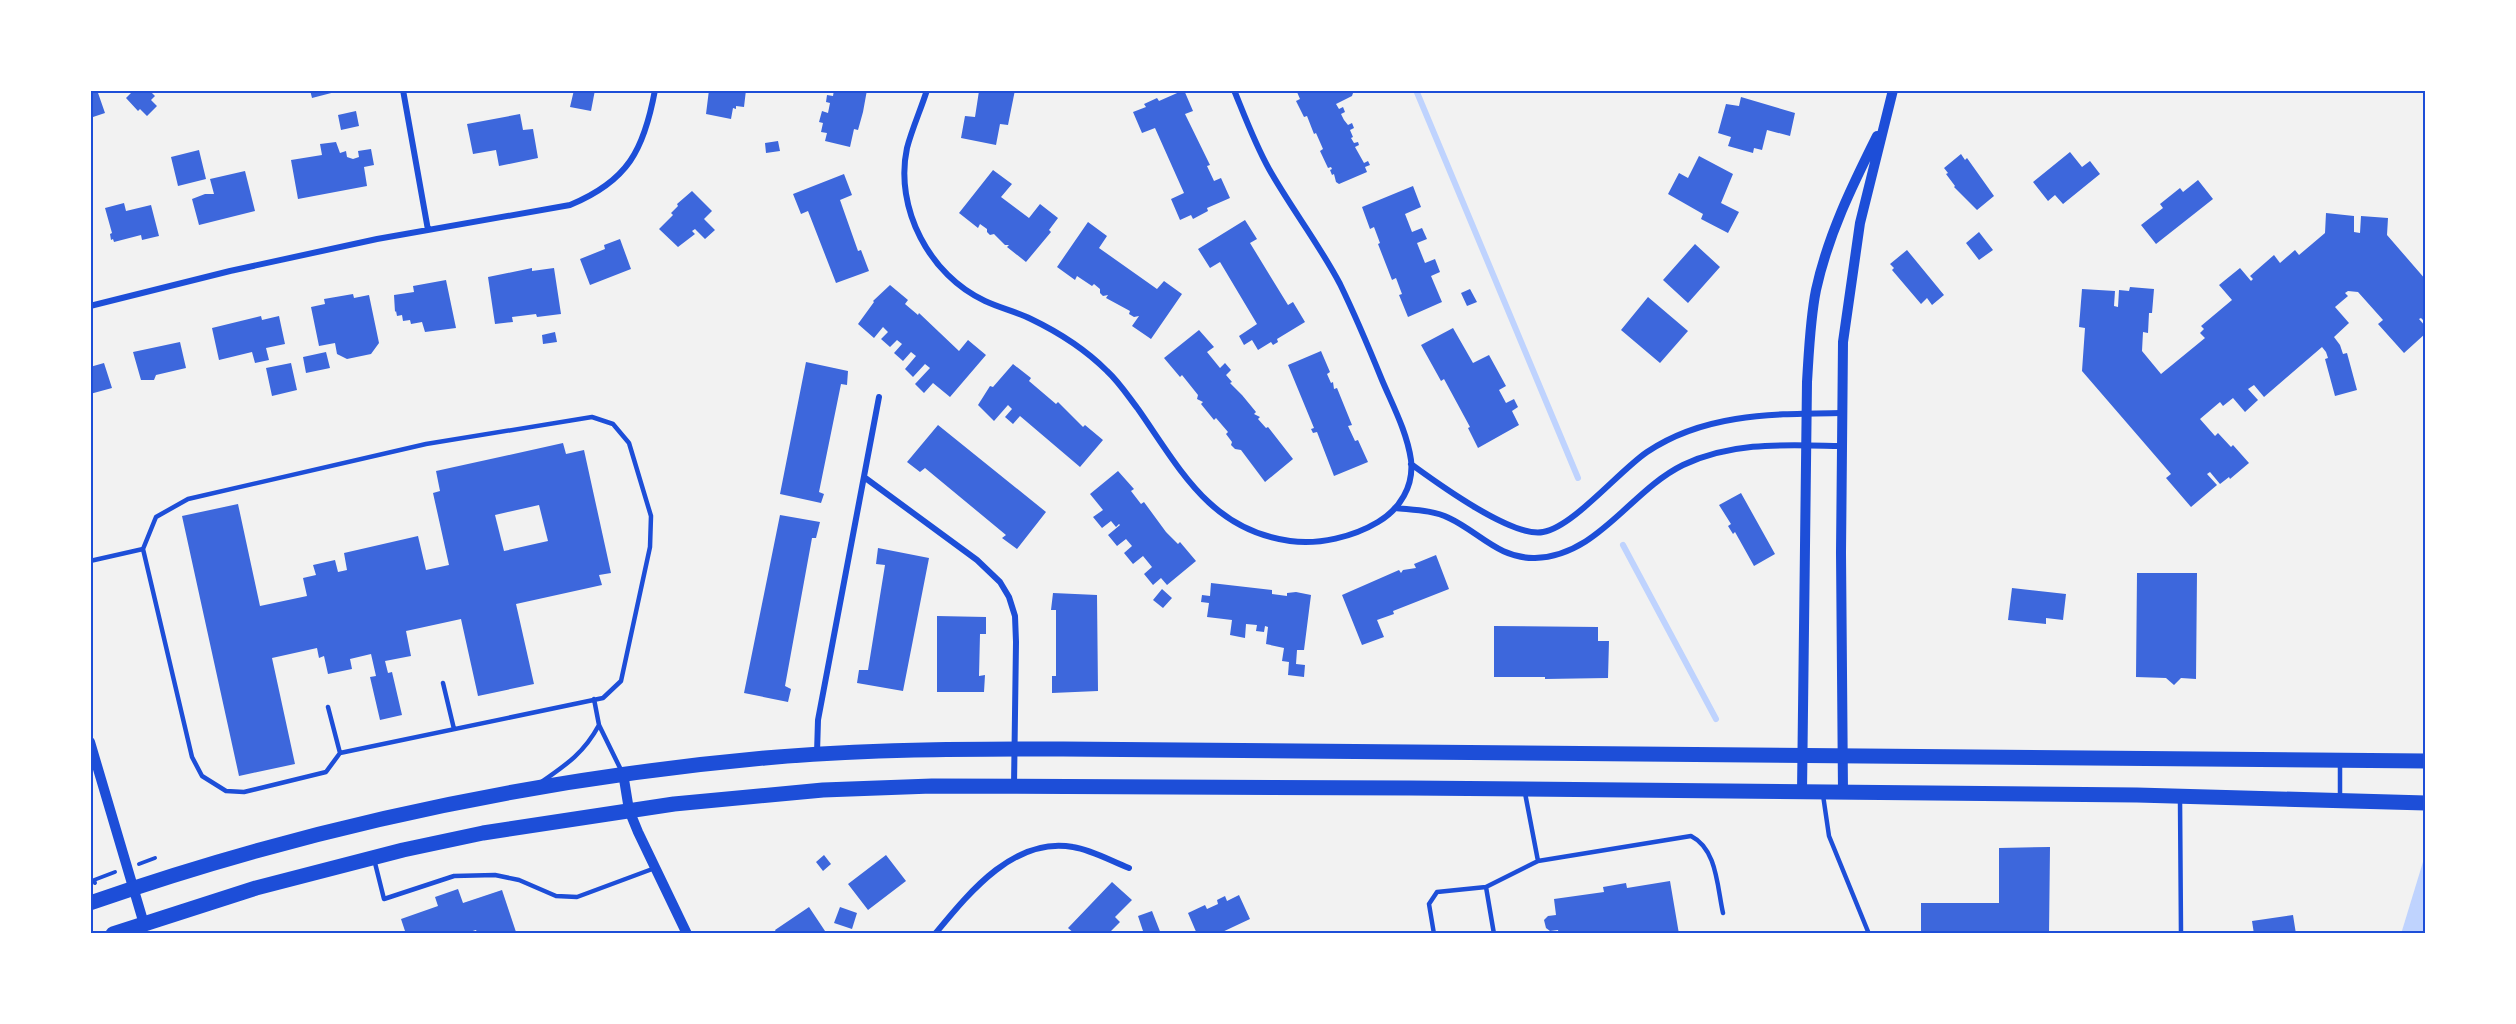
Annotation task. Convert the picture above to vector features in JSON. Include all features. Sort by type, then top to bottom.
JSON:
[{"type":"main road","points":[[90,903],[260,850],[366,822],[532,788],[623,773],[817,754],[1014,749],[2426,761]]},
{"type":"main road","points":[[113,934],[145,929],[256,888],[483,833],[629,810],[823,790],[932,786],[1524,789],[2180,796],[2426,803]]},
{"type":"street","points":[[403,90],[428,231]]},
{"type":"street","points":[[90,306],[231,271],[377,239],[559,208],[592,196],[613,182],[631,161],[644,138],[656,90]]},
{"type":"street","points":[[927,90],[907,149],[906,191],[916,229],[924,245],[945,273],[957,284],[984,301],[1031,318],[1047,327],[1101,365],[1121,386],[1192,485],[1222,515],[1238,526],[1273,539],[1303,543],[1337,538],[1380,521],[1395,508],[1405,495],[1410,481],[1411,464],[1406,436],[1339,282],[1269,168],[1234,90]]},
{"type":"street","points":[[1844,792],[1840,446],[1843,342],[1860,223],[1893,90]]},
{"type":"street","points":[[1802,792],[1806,446],[1812,316],[1822,266],[1842,207],[1886,117]]},
{"type":"street","points":[[817,754],[818,720],[879,398]]},
{"type":"street","points":[[1411,464],[1505,524],[1530,533],[1543,532],[1563,523],[1626,468],[1671,437],[1705,425],[1732,419],[1764,415],[1841,413]]},
{"type":"street","points":[[1395,508],[1442,515],[1484,542],[1510,554],[1534,558],[1549,557],[1564,553],[1585,542],[1648,488],[1683,465],[1739,447],[1840,446]]},
{"type":"street","points":[[864,477],[977,560],[1000,582],[1009,597],[1015,616],[1016,642],[1014,786]]},
{"type":"street","points":[[90,742],[145,929]]},
{"type":"street","points":[[623,773],[629,810],[687,934]]},
{"type":"street","points":[[936,934],[965,898],[985,879],[1008,862],[1027,852],[1049,847],[1071,846],[1129,868]]},
{"type":"lane","points":[[592,417],[613,424],[629,442],[651,516],[650,547],[621,681],[603,698],[594,699],[340,753],[326,772],[244,792],[226,791],[202,776],[192,757],[142,549],[156,517],[188,499],[426,444],[592,417]]},
{"type":"lane","points":[[90,561],[142,549]]},
{"type":"lane","points":[[443,683],[454,729]]},
{"type":"lane","points":[[594,699],[599,724],[623,773]]},
{"type":"lane","points":[[328,707],[340,753]]},
{"type":"lane","points":[[532,788],[574,759],[590,742],[599,724]]},
{"type":"lane","points":[[2340,760],[2340,801]]},
{"type":"lane","points":[[1524,789],[1538,861]]},
{"type":"lane","points":[[1822,793],[1828,836],[1869,934]]},
{"type":"lane","points":[[2180,796],[2181,934]]},
{"type":"lane","points":[[1434,934],[1429,904],[1437,892],[1486,887],[1538,861],[1691,836],[1702,841],[1709,852],[1723,913]]},
{"type":"lane","points":[[374,858],[384,898],[454,876],[495,875],[519,880],[556,896],[577,897],[655,868]]},
{"type":"lane","points":[[1486,887],[1494,934]]},
{"type":"water","points":[[2426,852],[2426,934],[2401,934]]},
{"type":"building","points":[[90,90],[97,90],[105,113],[90,118]]},
{"type":"building","points":[[134,90],[149,90],[155,96],[151,100],[157,106],[147,116],[140,109],[138,111],[126,98]]},
{"type":"building","points":[[310,90],[339,90],[339,91],[312,98]]},
{"type":"building","points":[[574,90],[595,90],[591,111],[570,107]]},
{"type":"building","points":[[709,90],[746,90],[744,107],[733,108],[731,119],[706,114]]},
{"type":"building","points":[[834,90],[867,90],[858,130],[854,129],[850,147],[825,141],[827,133],[821,132],[823,123],[819,122],[822,111],[828,113],[830,103],[826,102],[827,95],[833,96]]},
{"type":"building","points":[[1015,90],[1008,125],[1000,124],[996,145],[961,138],[965,116],[975,117],[979,91]]},
{"type":"building","points":[[1184,90],[1193,111],[1185,114],[1210,165],[1207,166],[1214,181],[1221,178],[1230,198],[1207,208],[1208,211],[1193,219],[1191,215],[1180,220],[1171,199],[1184,193],[1155,128],[1142,133],[1133,112],[1146,107],[1144,104],[1157,98],[1159,101]]},
{"type":"building","points":[[1292,90],[1329,90],[1330,92],[1354,90],[1352,96],[1336,104],[1339,109],[1343,107],[1345,112],[1341,114],[1348,125],[1352,123],[1354,128],[1350,130],[1353,137],[1351,138],[1354,143],[1358,142],[1359,145],[1355,147],[1364,163],[1368,161],[1370,165],[1365,167],[1367,172],[1339,184],[1336,182],[1330,170],[1331,167],[1328,168],[1320,151],[1323,149],[1316,133],[1314,134],[1307,116],[1304,117],[1296,101],[1300,99],[1297,92]]},
{"type":"building","points":[[1741,97],[1795,113],[1790,136],[1767,130],[1762,150],[1754,148],[1753,153],[1728,146],[1731,137],[1718,133],[1726,104],[1739,106]]},
{"type":"building","points":[[356,111],[359,126],[341,130],[338,115]]},
{"type":"building","points":[[520,114],[523,130],[533,129],[538,158],[499,166],[496,150],[473,154],[467,124]]},
{"type":"building","points":[[778,141],[780,151],[766,153],[765,143]]},
{"type":"building","points":[[336,142],[340,153],[346,151],[347,157],[353,159],[359,157],[358,151],[371,149],[374,165],[364,167],[367,186],[298,199],[291,160],[322,155],[320,144]]},
{"type":"building","points":[[199,150],[206,179],[178,186],[171,157]]},
{"type":"building","points":[[2070,152],[2082,167],[2090,161],[2100,174],[2063,204],[2055,195],[2048,201],[2033,182]]},
{"type":"building","points":[[1961,154],[1965,160],[1967,158],[1994,196],[1977,210],[1954,187],[1944,168]]},
{"type":"building","points":[[1699,156],[1733,174],[1721,203],[1739,212],[1728,233],[1701,219],[1703,214],[1668,194],[1679,173],[1688,178]]},
{"type":"building","points":[[993,170],[1012,184],[1001,197],[1029,218],[1040,204],[1058,218],[1049,230],[1051,232],[1026,262],[994,234],[990,235],[987,229],[980,224],[978,228],[959,213]]},
{"type":"building","points":[[245,171],[255,211],[199,225],[192,199],[205,194],[214,194],[210,179]]},
{"type":"building","points":[[844,174],[852,195],[840,200],[858,251],[861,250],[869,271],[836,283],[808,211],[801,214],[793,194]]},
{"type":"building","points":[[2198,180],[2213,199],[2156,244],[2141,225],[2163,208],[2160,204],[2180,188],[2183,192]]},
{"type":"building","points":[[1413,186],[1421,207],[1405,214],[1412,232],[1422,228],[1427,239],[1417,243],[1425,263],[1435,259],[1440,272],[1431,276],[1442,302],[1408,317],[1399,295],[1402,294],[1396,278],[1392,280],[1374,227],[1370,229],[1362,207]]},
{"type":"building","points":[[692,191],[712,211],[704,219],[715,230],[705,239],[695,229],[692,231],[695,234],[678,247],[659,229],[673,215],[671,213],[678,206],[677,204]]},
{"type":"building","points":[[124,203],[126,211],[151,205],[159,236],[142,240],[141,235],[114,242],[113,239],[111,240],[110,234],[112,233],[105,208]]},
{"type":"building","points":[[2326,213],[2354,216],[2354,232],[2360,233],[2361,216],[2388,218],[2387,235],[2426,280],[2426,323],[2421,318],[2419,319],[2426,327],[2426,333],[2404,353],[2378,324],[2383,320],[2358,292],[2345,293],[2348,296],[2335,307],[2349,323],[2334,337],[2343,354],[2347,353],[2357,390],[2335,396],[2325,359],[2328,358],[2322,347],[2264,397],[2254,385],[2248,389],[2258,400],[2245,412],[2233,398],[2223,406],[2220,402],[2200,419],[2215,436],[2218,433],[2231,447],[2233,445],[2249,463],[2230,479],[2229,477],[2220,484],[2210,472],[2207,474],[2217,485],[2191,507],[2166,478],[2171,474],[2082,371],[2085,328],[2079,327],[2082,289],[2115,291],[2114,306],[2118,307],[2119,290],[2129,291],[2130,287],[2154,289],[2148,333],[2143,332],[2142,351],[2161,374],[2205,338],[2200,333],[2204,329],[2201,326],[2232,300],[2219,285],[2240,268],[2251,281],[2253,279],[2250,276],[2274,255],[2280,263],[2295,250],[2299,255],[2325,233]]},
{"type":"building","points":[[1245,220],[1257,239],[1250,243],[1288,305],[1293,302],[1305,322],[1277,339],[1278,342],[1273,345],[1271,342],[1258,350],[1252,340],[1244,345],[1239,336],[1257,324],[1220,262],[1210,268],[1198,249]]},
{"type":"building","points":[[1088,222],[1107,236],[1099,248],[1157,289],[1164,281],[1182,294],[1151,339],[1132,326],[1139,316],[1134,317],[1129,314],[1130,311],[1106,298],[1108,295],[1103,296],[1094,284],[1092,286],[1077,276],[1075,280],[1057,267]]},
{"type":"building","points":[[1979,232],[1993,250],[1979,260],[1966,243]]},
{"type":"building","points":[[620,239],[631,269],[590,285],[580,259],[605,249],[604,245]]},
{"type":"building","points":[[1695,244],[1720,267],[1688,303],[1663,280]]},
{"type":"building","points":[[1907,250],[1944,295],[1932,305],[1927,298],[1921,304],[1892,270],[1894,268],[1890,264]]},
{"type":"building","points":[[532,268],[532,271],[554,268],[561,314],[512,317],[513,322],[495,324],[488,277]]},
{"type":"building","points":[[446,280],[456,328],[425,332],[422,322],[411,324],[410,320],[403,321],[402,315],[397,316],[394,295],[414,292],[413,286]]},
{"type":"building","points":[[890,285],[908,300],[905,304],[918,315],[919,313],[959,351],[968,340],[986,355],[950,397],[933,383],[924,393],[915,384],[930,368],[925,364],[913,377],[905,369],[916,356],[911,352],[903,361],[894,353],[902,344],[897,340],[890,347],[881,339],[888,332],[883,327],[874,338],[858,324],[873,301]]},
{"type":"building","points":[[1470,289],[1477,302],[1467,306],[1461,293]]},
{"type":"building","points":[[353,294],[354,298],[369,295],[379,343],[371,354],[347,359],[337,354],[335,343],[319,346],[311,307],[325,304],[324,299]]},
{"type":"building","points":[[1648,297],[1688,331],[1660,363],[1621,330]]},
{"type":"building","points":[[261,316],[262,320],[279,316],[285,344],[266,348],[269,360],[255,363],[252,352],[219,360],[212,328]]},
{"type":"building","points":[[1453,328],[1473,363],[1489,355],[1506,386],[1499,390],[1506,403],[1514,399],[1518,407],[1512,411],[1519,425],[1478,448],[1468,428],[1470,427],[1444,379],[1441,381],[1421,345]]},
{"type":"building","points":[[1199,330],[1214,347],[1207,352],[1220,368],[1225,363],[1231,370],[1226,375],[1232,382],[1230,383],[1293,459],[1265,482],[1241,450],[1231,445],[1232,442],[1226,434],[1228,432],[1201,404],[1203,402],[1197,399],[1198,395],[1182,375],[1180,377],[1164,358]]},
{"type":"building","points":[[555,332],[557,342],[543,344],[542,335]]},
{"type":"building","points":[[180,342],[186,368],[156,375],[154,380],[141,380],[133,352]]},
{"type":"building","points":[[1321,351],[1330,372],[1327,374],[1331,383],[1333,382],[1334,389],[1337,388],[1352,425],[1348,426],[1355,441],[1358,440],[1368,462],[1334,476],[1317,432],[1313,433],[1311,429],[1314,428],[1288,365]]},
{"type":"building","points":[[326,352],[330,368],[306,373],[303,357]]},
{"type":"building","points":[[806,362],[848,371],[847,385],[841,384],[819,492],[824,494],[821,503],[780,494]]},
{"type":"building","points":[[104,363],[112,388],[90,394],[90,367]]},
{"type":"building","points":[[291,363],[297,390],[272,396],[266,368]]},
{"type":"building","points":[[1013,364],[1031,378],[1029,381],[1056,404],[1058,402],[1083,427],[1085,425],[1103,440],[1080,467],[1020,416],[1013,424],[1005,417],[1012,409],[1008,405],[994,421],[978,405],[990,386],[993,387]]},
{"type":"building","points":[[938,425],[1046,512],[1017,549],[1002,538],[1006,535],[925,468],[920,472],[907,462]]},
{"type":"building","points":[[563,443],[566,454],[584,450],[611,573],[599,575],[602,585],[516,604],[534,684],[478,696],[461,619],[406,631],[411,656],[385,661],[388,673],[392,672],[402,715],[380,720],[370,677],[376,676],[371,654],[350,659],[352,669],[328,674],[324,656],[319,658],[317,648],[272,658],[295,764],[239,776],[182,516],[238,504],[260,606],[307,596],[303,578],[316,575],[313,565],[335,560],[338,572],[347,570],[344,553],[418,536],[426,570],[449,565],[433,493],[440,491],[436,471]],"holes":[[[539,505],[548,541],[504,551],[495,515]]]},
{"type":"building","points":[[1118,471],[1134,489],[1131,491],[1141,504],[1144,502],[1166,532],[1178,544],[1180,542],[1196,561],[1167,585],[1161,578],[1153,585],[1144,574],[1152,567],[1143,556],[1133,564],[1124,553],[1132,546],[1126,539],[1117,546],[1108,535],[1120,525],[1119,524],[1116,527],[1111,521],[1102,528],[1093,517],[1103,510],[1090,494]]},
{"type":"building","points":[[1741,493],[1775,554],[1754,566],[1735,532],[1733,534],[1728,526],[1731,524],[1719,505]]},
{"type":"building","points":[[780,515],[820,522],[816,538],[812,538],[785,686],[791,689],[788,702],[744,693]]},
{"type":"building","points":[[878,548],[929,558],[903,691],[857,683],[859,670],[868,670],[885,565],[876,564]]},
{"type":"building","points":[[1436,555],[1449,589],[1393,611],[1394,614],[1377,620],[1384,637],[1362,645],[1342,595],[1399,570],[1401,573],[1403,570],[1416,568],[1414,564]]},
{"type":"building","points":[[2137,573],[2197,573],[2196,679],[2181,678],[2174,685],[2166,678],[2136,677]]},
{"type":"building","points":[[1211,583],[1272,590],[1272,594],[1287,596],[1287,593],[1296,592],[1311,595],[1304,650],[1297,650],[1296,664],[1305,665],[1304,677],[1288,675],[1289,662],[1282,661],[1284,648],[1266,644],[1268,627],[1265,626],[1264,632],[1256,631],[1257,625],[1246,624],[1245,638],[1230,635],[1232,620],[1207,617],[1209,603],[1201,602],[1202,595],[1210,596]]},
{"type":"building","points":[[2012,588],[2066,594],[2063,620],[2046,618],[2046,624],[2008,620]]},
{"type":"building","points":[[1162,589],[1172,598],[1163,608],[1153,600]]},
{"type":"building","points":[[1053,593],[1097,595],[1098,691],[1052,693],[1052,676],[1056,676],[1056,610],[1051,610]]},
{"type":"building","points":[[937,616],[986,617],[986,634],[980,634],[979,676],[985,675],[984,692],[937,692]]},
{"type":"building","points":[[1494,626],[1598,627],[1598,641],[1609,641],[1608,678],[1494,677]]},
{"type":"building","points":[[2050,847],[2049,934],[1921,934],[1921,903],[1999,903],[1999,848]]},
{"type":"building","points":[[824,855],[831,864],[823,871],[816,862]]},
{"type":"building","points":[[886,855],[906,881],[868,910],[848,884]]},
{"type":"building","points":[[1670,881],[1679,934],[1559,934],[1558,930],[1550,931],[1546,928],[1544,920],[1548,916],[1556,915],[1554,899],[1604,892],[1603,887],[1626,883],[1627,888]]},
{"type":"building","points":[[1112,882],[1132,900],[1115,917],[1120,922],[1110,932],[1112,934],[1075,934],[1068,928]]},
{"type":"building","points":[[458,889],[463,903],[502,890],[516,932],[478,934],[476,930],[463,934],[406,934],[401,919],[438,906],[435,897]]},
{"type":"building","points":[[1239,895],[1250,919],[1218,934],[1197,934],[1188,913],[1205,905],[1207,909],[1218,904],[1217,900],[1225,896],[1227,901]]},
{"type":"building","points":[[809,907],[827,934],[777,934],[775,930]]},
{"type":"building","points":[[840,907],[857,913],[852,929],[834,923]]},
{"type":"building","points":[[1152,911],[1161,934],[1144,934],[1138,916]]},
{"type":"building","points":[[2293,915],[2296,934],[2254,934],[2252,921]]},
{"type":"waterway","points":[[1416,90],[1578,478]]},
{"type":"waterway","points":[[1623,545],[1716,719]]}]
